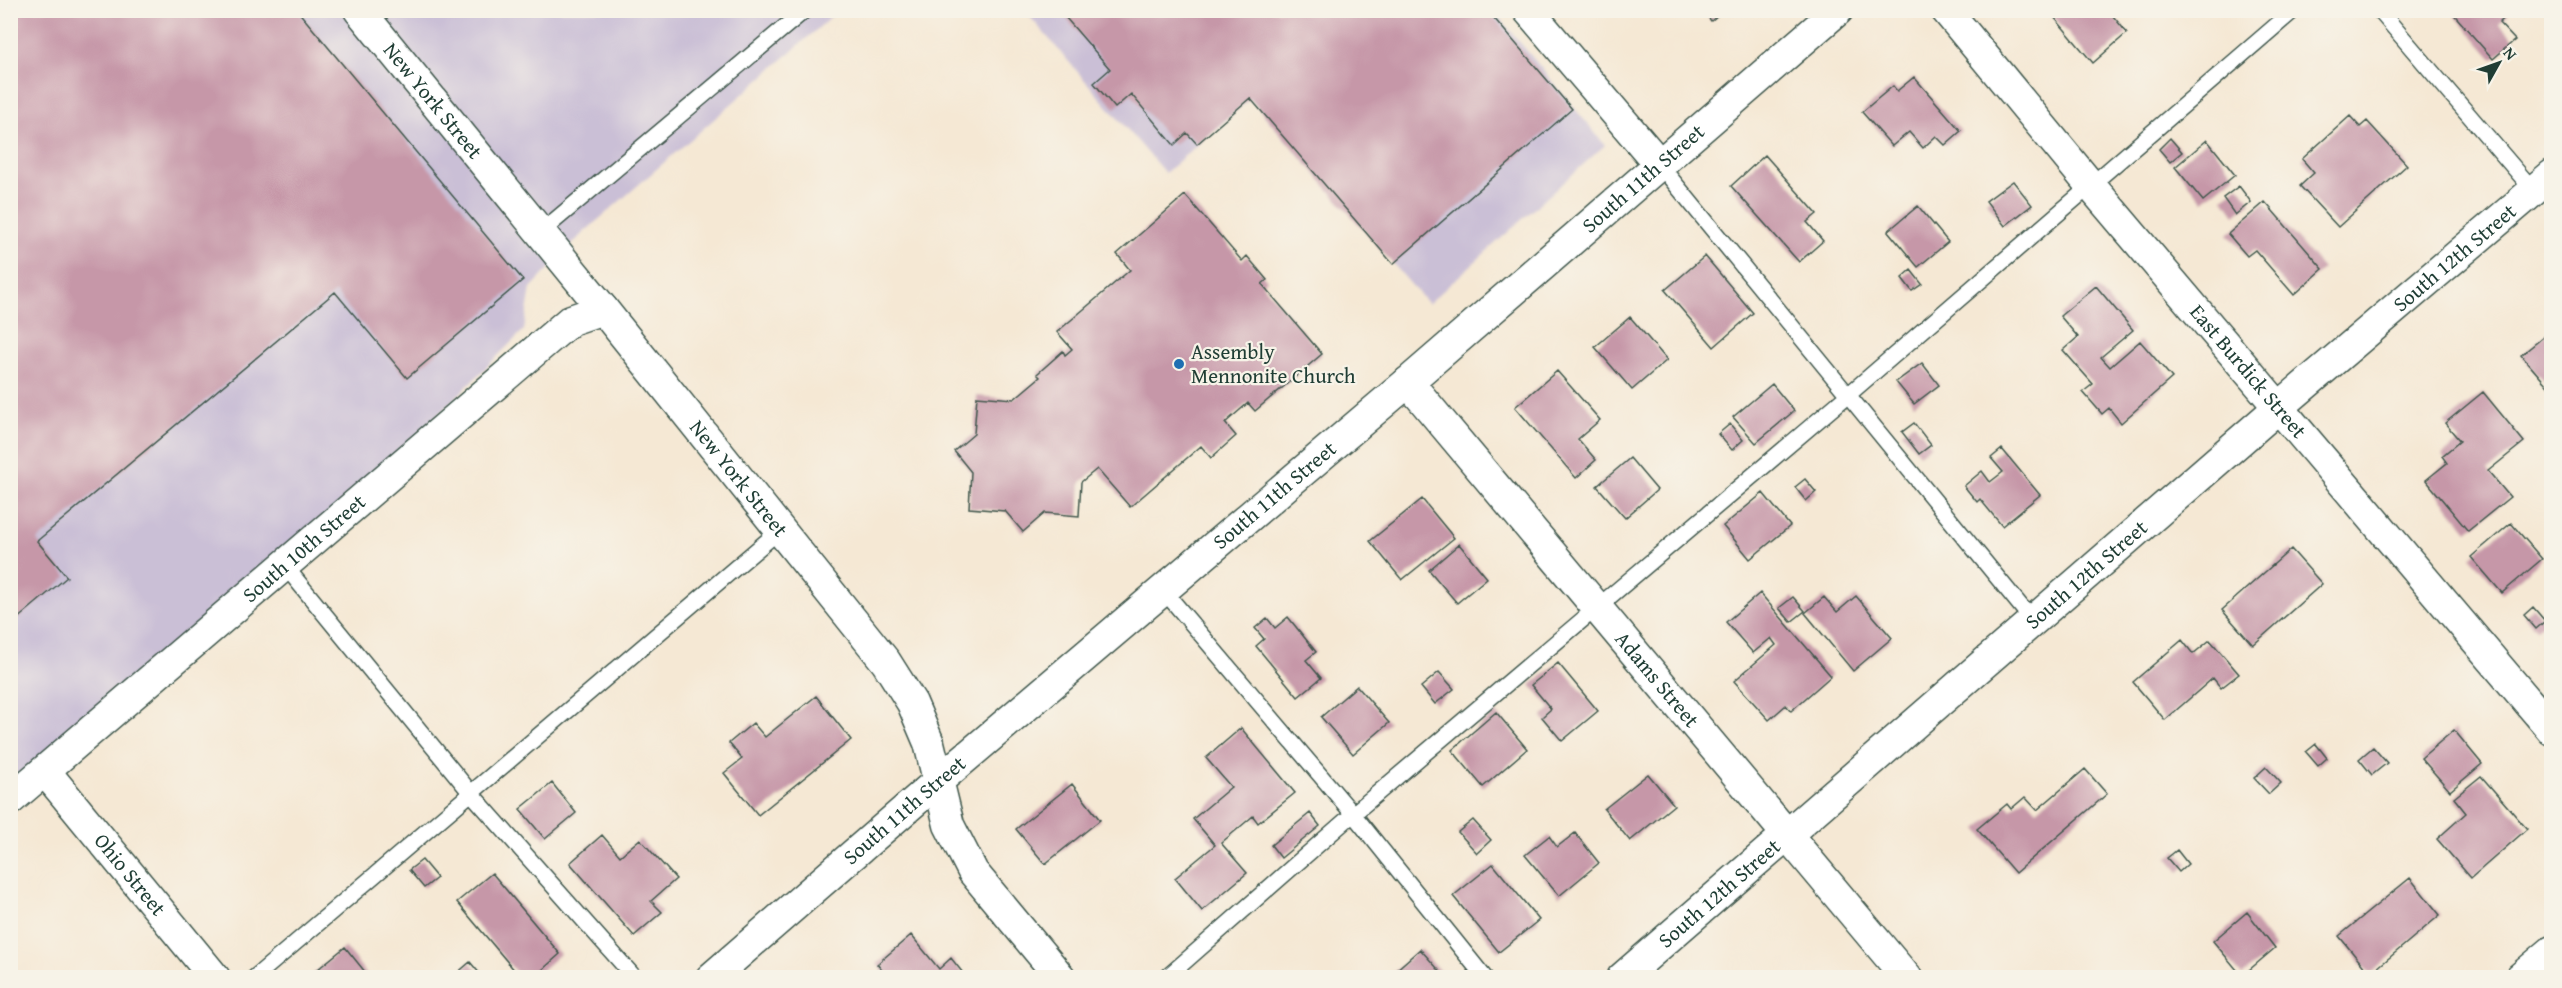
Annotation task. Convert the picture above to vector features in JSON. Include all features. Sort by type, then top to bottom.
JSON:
[{"type":"street","name":"New York Street","points":[[359,10],[541,232],[886,662],[912,703],[928,743],[949,825],[973,872],[1061,978]]},
{"type":"street","points":[[1528,10],[1659,164]]},
{"type":"street","name":"South 11th Street","points":[[711,978],[937,782],[1408,382],[1838,10]]},
{"type":"street","name":"East Burdick Street","points":[[1946,10],[2091,186],[2552,730]]},
{"type":"street","name":"South 12th Street","points":[[1622,978],[2278,408],[2542,182]]},
{"type":"street","name":"South 10th Street","points":[[10,800],[571,320],[603,309]]},
{"type":"street","name":"Adams Street","points":[[1408,382],[1906,978]]},
{"type":"street","name":"Ohio Street","points":[[45,771],[214,978]]},
{"type":"street","points":[[2520,978],[2552,951]]},
{"type":"lane","points":[[541,232],[806,10]]},
{"type":"lane","points":[[1166,978],[1353,814],[1848,395],[2294,10]]},
{"type":"lane","points":[[2379,10],[2542,182]]},
{"type":"lane","points":[[1659,164],[2032,621]]},
{"type":"lane","points":[[254,978],[470,792],[781,530]]},
{"type":"lane","points":[[285,566],[470,792],[635,978]]},
{"type":"lane","points":[[1164,591],[1353,814],[1485,978]]},
{"type":"shaded area","points":[[11,11],[838,11],[582,234],[531,288],[524,330],[285,566],[11,800]]},
{"type":"shaded area","points":[[1025,11],[1494,11],[1605,145],[1428,304],[1250,99],[1165,173]]},
{"type":"building","points":[[10,10],[297,10],[523,280],[407,378],[335,292],[37,541],[67,577],[10,625]]},
{"type":"building","points":[[1059,10],[1487,10],[1572,109],[1393,264],[1250,98],[1197,144],[1187,133],[1174,145],[1131,94],[1115,108],[1094,83],[1110,69]]},
{"type":"building","points":[[1703,10],[1724,10],[1711,21]]},
{"type":"building","points":[[2048,10],[2108,10],[2127,33],[2093,63]]},
{"type":"building","points":[[2450,10],[2513,10],[2499,23],[2515,40],[2493,59]]},
{"type":"building","points":[[1914,77],[1961,131],[1945,145],[1936,136],[1923,148],[1909,132],[1892,146],[1862,112],[1893,86],[1897,91]]},
{"type":"building","points":[[2350,116],[2360,127],[2367,121],[2407,165],[2338,227],[2300,186],[2314,173],[2302,159]]},
{"type":"building","points":[[2170,138],[2182,152],[2170,162],[2159,149]]},
{"type":"building","points":[[2207,140],[2235,175],[2203,201],[2175,167]]},
{"type":"building","points":[[1765,155],[1817,214],[1807,222],[1823,241],[1799,262],[1731,186]]},
{"type":"building","points":[[2013,181],[2032,205],[2005,226],[1986,201]]},
{"type":"building","points":[[2239,186],[2251,202],[2235,215],[2223,198]]},
{"type":"building","name":"Assembly Mennonite Church","points":[[1185,195],[1242,261],[1247,256],[1267,280],[1262,284],[1322,354],[1255,411],[1248,403],[1225,423],[1236,436],[1211,458],[1201,446],[1130,507],[1097,469],[1081,482],[1079,516],[1045,513],[1023,532],[1005,511],[969,508],[971,472],[954,451],[974,434],[977,396],[1014,399],[1040,377],[1037,374],[1063,351],[1065,355],[1072,349],[1057,332],[1130,270],[1117,254]]},
{"type":"building","points":[[2265,202],[2323,269],[2294,295],[2255,250],[2247,256],[2228,234]]},
{"type":"building","points":[[1918,206],[1948,242],[1918,267],[1888,231]]},
{"type":"building","points":[[1705,256],[1753,313],[1714,347],[1665,290]]},
{"type":"building","points":[[1911,270],[1922,284],[1912,291],[1902,278]]},
{"type":"building","points":[[2096,286],[2133,330],[2101,357],[2110,367],[2140,341],[2172,378],[2121,423],[2109,408],[2102,414],[2083,392],[2093,384],[2063,350],[2078,337],[2060,316]]},
{"type":"building","points":[[1630,317],[1667,360],[1632,390],[1595,347]]},
{"type":"building","points":[[2552,330],[2552,391],[2521,355]]},
{"type":"building","points":[[1922,363],[1939,385],[1914,404],[1896,382]]},
{"type":"building","points":[[1557,371],[1600,420],[1578,439],[1596,460],[1576,478],[1515,407]]},
{"type":"building","points":[[1772,384],[1794,411],[1756,443],[1733,417]]},
{"type":"building","points":[[2483,392],[2524,442],[2488,471],[2510,497],[2468,531],[2426,480],[2447,463],[2442,456],[2460,441],[2445,423]]},
{"type":"building","points":[[1914,423],[1931,445],[1919,454],[1902,432]]},
{"type":"building","points":[[1730,424],[1743,440],[1732,450],[1718,434]]},
{"type":"building","points":[[2002,449],[2040,495],[2002,526],[1980,499],[1977,502],[1964,486],[1982,471],[1990,482],[2003,472],[1991,458]]},
{"type":"building","points":[[1630,458],[1657,490],[1625,518],[1597,486]]},
{"type":"building","points":[[1805,479],[1816,492],[1806,501],[1795,487]]},
{"type":"building","points":[[1763,493],[1790,526],[1750,559],[1723,526]]},
{"type":"building","points":[[1422,499],[1454,538],[1402,580],[1370,541]]},
{"type":"building","points":[[2511,523],[2542,559],[2502,593],[2471,557]]},
{"type":"building","points":[[1459,544],[1487,578],[1457,603],[1429,570]]},
{"type":"building","points":[[2291,549],[2322,584],[2253,645],[2222,610]]},
{"type":"building","points":[[1760,593],[1831,676],[1791,711],[1786,705],[1769,720],[1734,681],[1776,645],[1771,638],[1753,653],[1726,622]]},
{"type":"building","points":[[1856,596],[1892,638],[1853,671],[1805,613],[1824,597],[1837,612]]},
{"type":"building","points":[[1793,597],[1805,611],[1791,622],[1779,608]]},
{"type":"building","points":[[2533,607],[2545,621],[2536,629],[2524,615]]},
{"type":"building","points":[[1288,617],[1316,652],[1306,660],[1321,678],[1298,697],[1256,646],[1264,639],[1255,628],[1267,618],[1275,628]]},
{"type":"building","points":[[2182,640],[2193,654],[2210,640],[2239,674],[2221,688],[2213,678],[2165,720],[2133,682]]},
{"type":"building","points":[[1558,663],[1598,711],[1562,741],[1542,717],[1551,709],[1531,685]]},
{"type":"building","points":[[1439,672],[1454,689],[1435,704],[1421,687]]},
{"type":"building","points":[[1357,686],[1389,723],[1353,754],[1321,717]]},
{"type":"building","points":[[816,696],[851,740],[758,815],[724,773],[742,759],[729,743],[753,723],[765,737]]},
{"type":"building","points":[[1496,712],[1527,749],[1483,787],[1452,750]]},
{"type":"building","points":[[1241,728],[1295,793],[1258,823],[1253,816],[1221,843],[1247,873],[1202,911],[1175,878],[1215,845],[1193,819],[1231,787],[1206,758]]},
{"type":"building","points":[[2454,730],[2482,764],[2450,791],[2421,758]]},
{"type":"building","points":[[2316,744],[2327,758],[2318,766],[2306,752]]},
{"type":"building","points":[[2373,747],[2387,763],[2372,775],[2359,759]]},
{"type":"building","points":[[2266,767],[2281,783],[2269,794],[2254,778]]},
{"type":"building","points":[[2085,769],[2107,794],[2015,873],[1977,829],[2007,804],[2011,809],[2025,797],[2037,810]]},
{"type":"building","points":[[1648,774],[1674,805],[1630,841],[1604,809]]},
{"type":"building","points":[[2481,776],[2527,829],[2471,878],[2437,839],[2466,813],[2454,798]]},
{"type":"building","points":[[552,783],[576,813],[545,839],[520,809]]},
{"type":"building","points":[[1072,784],[1100,820],[1045,864],[1016,829]]},
{"type":"building","points":[[1310,813],[1320,826],[1281,858],[1271,845]]},
{"type":"building","points":[[1473,820],[1491,840],[1477,853],[1458,832]]},
{"type":"building","points":[[1575,833],[1599,863],[1559,896],[1525,855],[1549,836],[1557,847]]},
{"type":"building","points":[[602,835],[620,856],[640,839],[676,879],[651,901],[662,912],[634,936],[570,863]]},
{"type":"building","points":[[2177,850],[2188,864],[2179,872],[2167,858]]},
{"type":"building","points":[[422,860],[437,878],[424,888],[409,870]]},
{"type":"building","points":[[1493,864],[1539,920],[1499,952],[1453,896]]},
{"type":"building","points":[[492,873],[560,954],[533,978],[521,978],[457,902]]},
{"type":"building","points":[[2410,878],[2440,915],[2370,974],[2339,936]]},
{"type":"building","points":[[2247,912],[2275,948],[2242,976],[2213,941]]},
{"type":"building","points":[[911,935],[939,969],[951,958],[967,978],[888,978],[877,964]]},
{"type":"building","points":[[345,947],[370,978],[307,978]]},
{"type":"building","points":[[1420,949],[1446,978],[1387,978]]},
{"type":"building","points":[[470,962],[481,975],[478,978],[458,978],[455,975]]},
{"type":"place","name":"Assembly Mennonite Church","points":[[1179,364]]}]
